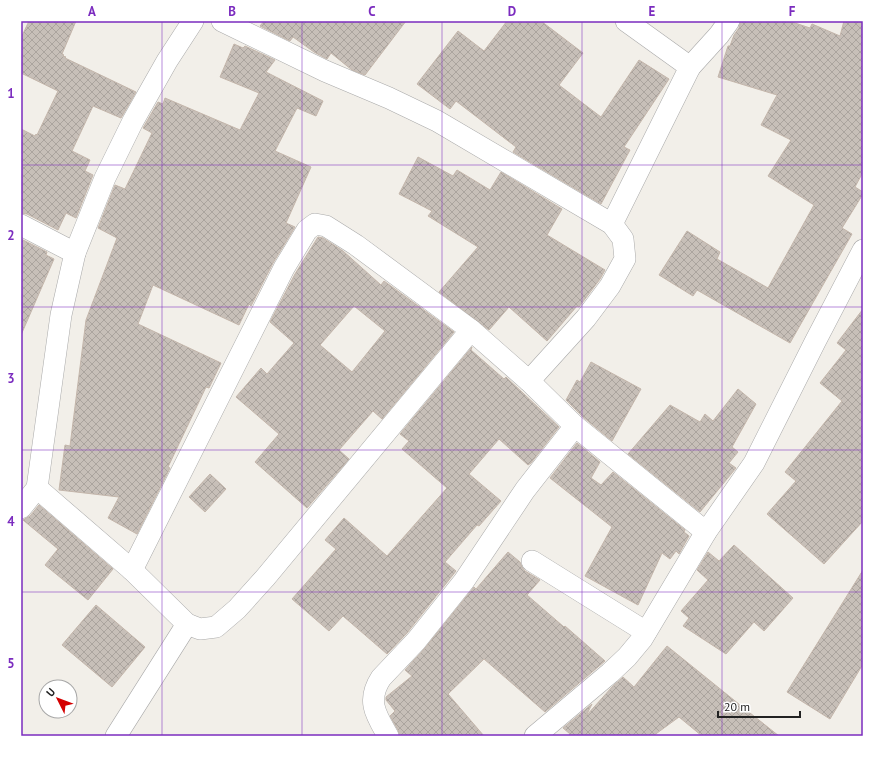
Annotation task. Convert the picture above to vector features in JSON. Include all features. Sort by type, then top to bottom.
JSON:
[{"type":"street","points":[[21,508],[37,488],[61,315],[75,253],[105,178],[133,121],[167,61],[193,21]]},
{"type":"street","points":[[222,21],[325,71],[437,121],[612,224],[622,239],[625,259],[610,286],[586,318],[529,381]]},
{"type":"street","points":[[626,21],[690,66]]},
{"type":"street","points":[[612,224],[690,66],[719,35],[729,21]]},
{"type":"street","points":[[132,570],[284,268],[307,230],[315,224],[326,226],[356,245],[471,330],[529,381],[575,426],[706,532]]},
{"type":"street","points":[[21,226],[75,253]]},
{"type":"street","points":[[535,736],[627,657],[646,632],[706,532],[754,462],[863,250]]},
{"type":"street","points":[[37,488],[132,570],[187,624],[200,629],[216,627],[237,609],[265,578],[471,330]]},
{"type":"street","points":[[388,736],[375,713],[373,694],[380,678],[416,641],[464,582],[525,490],[575,426]]},
{"type":"street","points":[[532,561],[646,632]]},
{"type":"street","points":[[116,736],[187,624]]},
{"type":"building","points":[[29,21],[76,21],[62,54],[64,55],[63,56],[136,92],[121,118],[93,106],[72,151],[90,160],[85,171],[93,175],[76,218],[66,213],[58,230],[27,214],[21,213],[21,129],[35,136],[36,134],[37,135],[58,91],[21,73],[21,38]]},
{"type":"building","points":[[264,21],[406,21],[365,75],[352,70],[331,53],[327,59],[293,37],[290,41],[260,26]]},
{"type":"building","points":[[507,21],[541,21],[583,53],[559,85],[601,117],[639,60],[669,79],[624,147],[630,150],[601,204],[513,152],[516,147],[456,101],[450,109],[417,84],[458,31],[484,51]]},
{"type":"building","points":[[741,21],[789,21],[810,28],[812,24],[840,36],[844,21],[863,21],[863,172],[855,187],[863,192],[863,194],[842,228],[852,234],[790,343],[697,290],[693,296],[659,275],[687,231],[720,252],[717,259],[768,288],[814,205],[768,176],[791,140],[761,125],[777,95],[718,77],[728,46],[730,46]]},
{"type":"building","points":[[234,44],[243,48],[245,46],[275,60],[266,72],[323,101],[316,116],[297,108],[275,151],[311,167],[286,223],[295,227],[273,263],[251,306],[249,304],[239,325],[153,285],[138,324],[221,363],[209,388],[206,387],[168,467],[170,468],[137,534],[108,518],[119,497],[59,490],[65,445],[70,446],[86,320],[117,238],[98,228],[115,185],[125,189],[152,133],[143,128],[158,102],[163,104],[165,98],[240,130],[259,93],[220,77]]},
{"type":"building","points":[[418,157],[453,176],[457,170],[490,190],[501,172],[562,209],[547,235],[605,270],[579,307],[577,306],[547,341],[509,307],[489,330],[439,292],[478,247],[428,216],[432,211],[399,194]]},
{"type":"building","points":[[318,237],[323,238],[343,251],[381,285],[384,281],[454,332],[382,419],[373,411],[339,450],[349,459],[307,508],[255,462],[279,434],[236,397],[261,368],[267,374],[294,343],[270,322],[295,274]],"holes":[[[354,306],[385,331],[352,372],[320,345]]]},
{"type":"building","points":[[21,239],[47,252],[46,255],[54,259],[21,335]]},
{"type":"building","points":[[863,309],[863,521],[824,564],[767,514],[796,481],[785,472],[842,401],[820,383],[846,350],[837,343]]},
{"type":"building","points":[[472,347],[471,350],[504,379],[506,377],[559,427],[528,465],[499,439],[469,474],[501,501],[479,526],[477,525],[445,562],[456,571],[407,633],[387,654],[343,616],[329,631],[292,599],[336,549],[325,540],[344,518],[387,556],[447,488],[402,449],[409,441],[400,434]]},
{"type":"building","points":[[591,362],[641,389],[612,441],[583,417],[566,400],[577,380],[580,382]]},
{"type":"building","points":[[738,389],[756,404],[732,447],[738,452],[729,463],[736,468],[700,512],[628,454],[670,405],[700,422],[705,414],[713,421]]},
{"type":"building","points":[[577,443],[600,462],[591,478],[601,485],[613,472],[685,530],[684,532],[689,536],[679,554],[676,551],[670,559],[662,553],[638,605],[585,576],[612,527],[550,478]]},
{"type":"building","points":[[210,474],[226,489],[205,512],[189,497]]},
{"type":"building","points":[[39,505],[113,569],[88,600],[45,565],[58,549],[23,520],[30,516]]},
{"type":"building","points":[[734,545],[793,598],[764,631],[754,622],[726,654],[683,626],[689,618],[681,611],[708,580],[697,570],[708,552],[719,561]]},
{"type":"building","points":[[508,552],[520,562],[525,571],[540,580],[527,595],[605,661],[545,712],[484,659],[448,694],[484,736],[400,736],[390,716],[395,711],[386,700],[386,697],[412,676],[405,670],[425,648],[474,587],[476,589]]},
{"type":"building","points":[[863,570],[863,664],[830,719],[787,692]]},
{"type":"building","points":[[96,605],[145,647],[112,687],[62,645]]},
{"type":"building","points":[[667,646],[779,736],[702,736],[679,717],[653,736],[568,736],[570,734],[563,728],[592,704],[586,716],[623,677],[634,687]]}]
